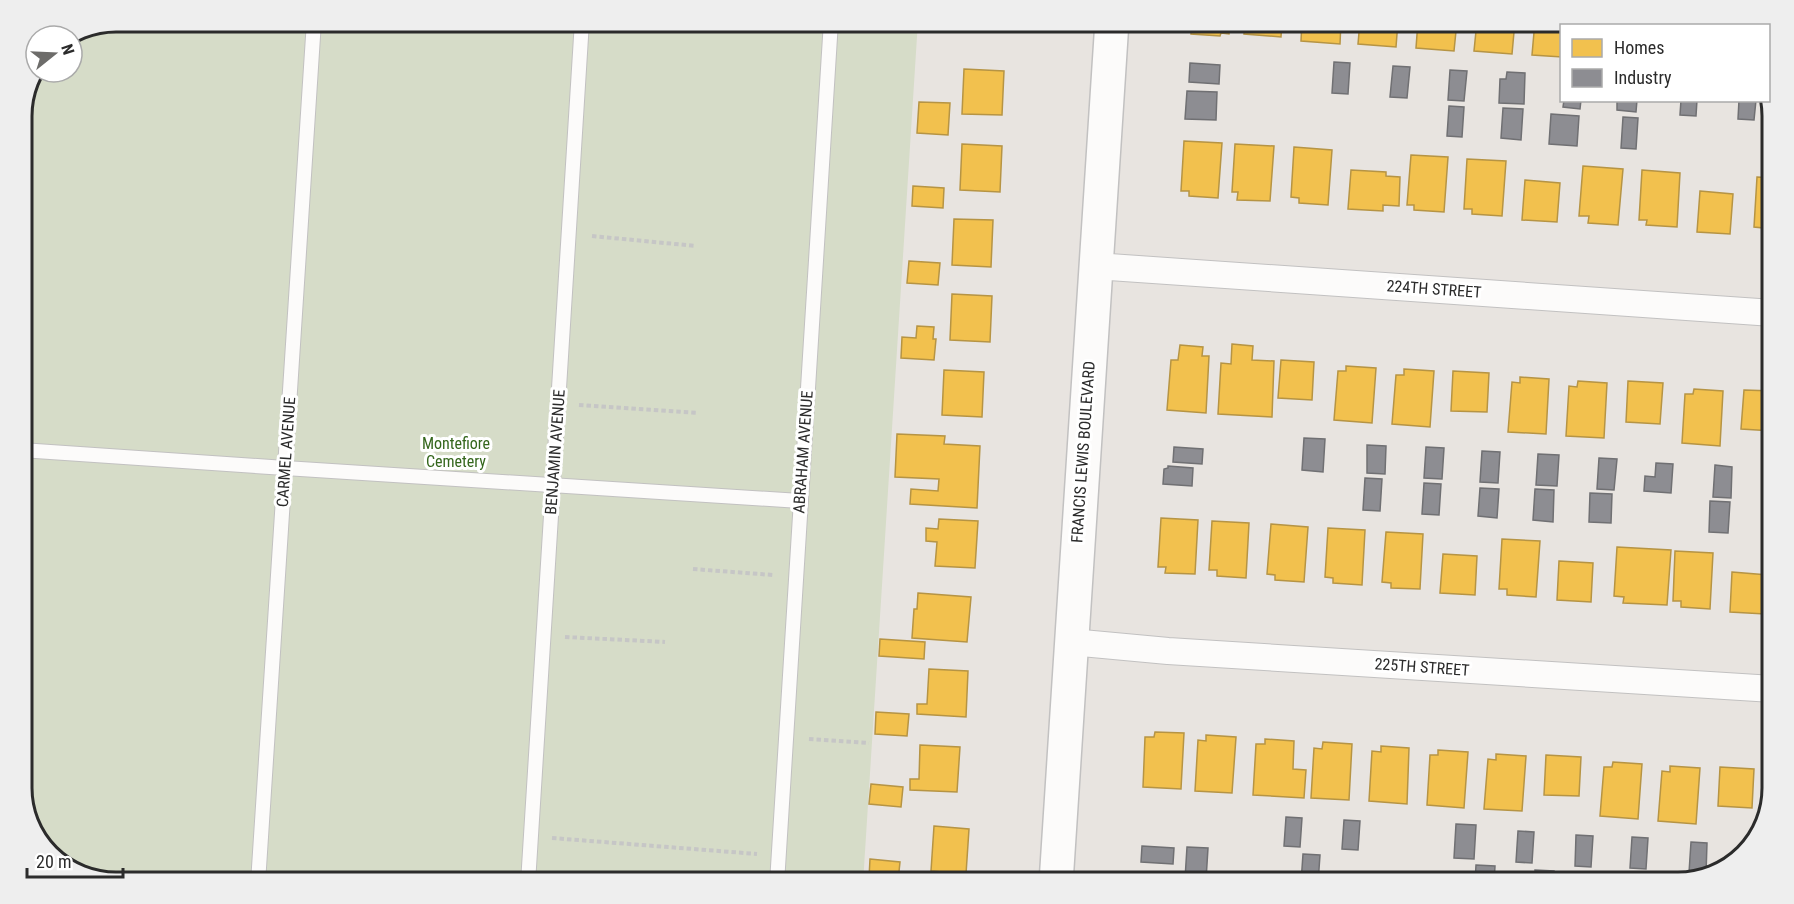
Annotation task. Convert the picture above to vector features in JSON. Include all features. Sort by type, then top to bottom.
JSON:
[{"type":"main road","name":"FRANCIS LEWIS BOULEVARD","points":[[1057,872],[1111,32]]},
{"type":"street","name":"224TH STREET","points":[[1095,266],[1762,312]]},
{"type":"street","name":"225TH STREET","points":[[1071,642],[1168,651],[1762,688]]},
{"type":"lane","name":"CARMEL AVENUE","points":[[259,872],[313,32]]},
{"type":"lane","name":"BENJAMIN AVENUE","points":[[529,872],[581,32]]},
{"type":"lane","name":"ABRAHAM AVENUE","points":[[777,872],[830,32]]},
{"type":"lane","points":[[32,451],[800,501]]},
{"type":"path","points":[[569,234],[696,246]]},
{"type":"path","points":[[558,403],[698,413]]},
{"type":"path","points":[[693,569],[795,577]]},
{"type":"path","points":[[544,636],[665,642]]},
{"type":"path","points":[[785,738],[869,743]]},
{"type":"path","points":[[531,837],[778,856]]},
{"type":"green space","name":"Montefiore Cemetery","points":[[917,32],[864,872],[116,872],[89,868],[78,864],[60,852],[40,826],[32,794],[32,110],[38,84],[84,84],[84,38],[99,33]]},
{"type":"building: Homes","points":[[1191,32],[1229,32],[1229,34],[1221,33],[1220,36],[1191,34]]},
{"type":"building: Homes","points":[[1244,32],[1281,32],[1281,37],[1244,34]]},
{"type":"building: Homes","points":[[1301,32],[1341,32],[1340,44],[1301,41]]},
{"type":"building: Homes","points":[[1359,32],[1397,32],[1396,47],[1358,44]]},
{"type":"building: Homes","points":[[1417,32],[1456,32],[1454,51],[1416,48]]},
{"type":"building: Homes","points":[[1476,32],[1514,32],[1512,54],[1474,51]]},
{"type":"building: Homes","points":[[1534,32],[1560,32],[1560,57],[1532,55]]},
{"type":"building: Homes","points":[[964,69],[1004,71],[1002,115],[962,114]]},
{"type":"building: Homes","points":[[919,102],[950,103],[948,135],[917,133]]},
{"type":"building: Homes","points":[[1184,141],[1222,143],[1218,198],[1189,196],[1189,191],[1181,191]]},
{"type":"building: Homes","points":[[962,144],[1002,146],[1000,192],[960,190]]},
{"type":"building: Homes","points":[[1235,144],[1274,146],[1270,201],[1237,200],[1238,192],[1232,192]]},
{"type":"building: Homes","points":[[1294,147],[1332,150],[1328,205],[1299,203],[1299,198],[1291,197]]},
{"type":"building: Homes","points":[[1411,155],[1448,157],[1444,212],[1414,210],[1414,205],[1407,205]]},
{"type":"building: Homes","points":[[1467,159],[1506,161],[1502,216],[1472,214],[1472,209],[1464,209]]},
{"type":"building: Homes","points":[[1583,166],[1623,169],[1618,225],[1588,223],[1589,216],[1579,216]]},
{"type":"building: Homes","points":[[1351,170],[1386,172],[1386,176],[1400,177],[1399,206],[1383,205],[1383,211],[1348,209]]},
{"type":"building: Homes","points":[[1642,170],[1680,173],[1677,227],[1646,225],[1647,220],[1639,220]]},
{"type":"building: Homes","points":[[1757,177],[1762,177],[1762,228],[1754,227]]},
{"type":"building: Homes","points":[[1525,180],[1560,183],[1557,222],[1522,220]]},
{"type":"building: Homes","points":[[913,186],[944,188],[943,208],[912,206]]},
{"type":"building: Homes","points":[[1700,191],[1733,194],[1730,234],[1697,232]]},
{"type":"building: Homes","points":[[954,219],[993,220],[991,267],[952,265]]},
{"type":"building: Homes","points":[[909,261],[940,263],[938,285],[907,283]]},
{"type":"building: Homes","points":[[952,294],[992,296],[990,342],[950,340]]},
{"type":"building: Homes","points":[[917,326],[934,327],[933,339],[936,339],[934,360],[901,358],[902,337],[916,338]]},
{"type":"building: Homes","points":[[1232,344],[1253,346],[1252,360],[1274,361],[1272,417],[1218,414],[1221,363],[1231,364]]},
{"type":"building: Homes","points":[[1180,345],[1203,347],[1202,356],[1209,356],[1206,413],[1167,410],[1171,360],[1178,360]]},
{"type":"building: Homes","points":[[1281,360],[1314,362],[1312,400],[1278,398]]},
{"type":"building: Homes","points":[[1346,366],[1376,368],[1372,423],[1334,420],[1338,371],[1346,371]]},
{"type":"building: Homes","points":[[1404,369],[1434,371],[1430,427],[1392,424],[1396,375],[1404,375]]},
{"type":"building: Homes","points":[[944,370],[984,372],[982,417],[942,415]]},
{"type":"building: Homes","points":[[1453,371],[1489,373],[1487,412],[1451,411]]},
{"type":"building: Homes","points":[[1520,377],[1549,379],[1546,434],[1508,432],[1512,382],[1520,383]]},
{"type":"building: Homes","points":[[1578,381],[1607,383],[1604,438],[1566,436],[1569,386],[1577,387]]},
{"type":"building: Homes","points":[[1628,381],[1663,383],[1660,424],[1626,422]]},
{"type":"building: Homes","points":[[1694,389],[1723,391],[1720,446],[1682,443],[1685,394],[1693,394]]},
{"type":"building: Homes","points":[[1744,390],[1762,391],[1762,430],[1741,429]]},
{"type":"building: Homes","points":[[897,434],[945,436],[944,444],[980,446],[977,508],[910,504],[911,489],[938,491],[939,479],[895,477]]},
{"type":"building: Homes","points":[[1161,518],[1198,520],[1195,574],[1165,573],[1166,567],[1158,567]]},
{"type":"building: Homes","points":[[939,519],[978,521],[975,568],[935,566],[937,542],[926,541],[926,528],[938,529]]},
{"type":"building: Homes","points":[[1212,521],[1249,523],[1246,578],[1217,576],[1217,570],[1209,570]]},
{"type":"building: Homes","points":[[1271,524],[1308,527],[1304,582],[1275,580],[1275,575],[1267,574]]},
{"type":"building: Homes","points":[[1328,528],[1365,530],[1362,585],[1333,583],[1333,578],[1325,577]]},
{"type":"building: Homes","points":[[1386,532],[1423,534],[1420,589],[1391,588],[1391,583],[1382,582]]},
{"type":"building: Homes","points":[[1502,539],[1540,541],[1536,597],[1507,595],[1507,589],[1499,589]]},
{"type":"building: Homes","points":[[1617,547],[1671,550],[1667,605],[1623,603],[1624,597],[1614,596]]},
{"type":"building: Homes","points":[[1675,551],[1713,553],[1710,609],[1681,607],[1681,601],[1673,601]]},
{"type":"building: Homes","points":[[1443,554],[1477,556],[1475,595],[1440,593]]},
{"type":"building: Homes","points":[[1559,561],[1593,563],[1591,602],[1557,600]]},
{"type":"building: Homes","points":[[1732,572],[1762,574],[1762,614],[1730,612]]},
{"type":"building: Homes","points":[[918,593],[971,597],[967,642],[912,638],[914,609],[917,609]]},
{"type":"building: Homes","points":[[880,639],[925,642],[924,659],[879,656]]},
{"type":"building: Homes","points":[[929,669],[968,671],[966,717],[917,714],[917,704],[927,704]]},
{"type":"building: Homes","points":[[876,712],[909,714],[907,736],[875,734]]},
{"type":"building: Homes","points":[[1155,732],[1184,733],[1181,789],[1143,787],[1145,737],[1154,737]]},
{"type":"building: Homes","points":[[1206,735],[1236,737],[1232,793],[1195,791],[1198,740],[1206,741]]},
{"type":"building: Homes","points":[[1265,739],[1294,741],[1293,769],[1306,770],[1304,798],[1253,795],[1256,744],[1265,744]]},
{"type":"building: Homes","points":[[1323,742],[1352,744],[1349,800],[1311,798],[1314,748],[1322,749]]},
{"type":"building: Homes","points":[[920,745],[960,747],[957,792],[910,790],[910,779],[919,779]]},
{"type":"building: Homes","points":[[1381,746],[1409,748],[1407,804],[1369,801],[1372,751],[1381,752]]},
{"type":"building: Homes","points":[[1438,750],[1468,752],[1464,808],[1427,805],[1430,755],[1438,755]]},
{"type":"building: Homes","points":[[1496,754],[1526,756],[1522,811],[1484,809],[1488,759],[1496,760]]},
{"type":"building: Homes","points":[[1546,755],[1581,757],[1579,796],[1544,795]]},
{"type":"building: Homes","points":[[1613,762],[1642,764],[1638,819],[1600,816],[1604,767],[1612,767]]},
{"type":"building: Homes","points":[[1670,766],[1700,768],[1696,824],[1658,821],[1662,771],[1670,772]]},
{"type":"building: Homes","points":[[1720,767],[1754,769],[1752,808],[1718,806]]},
{"type":"building: Homes","points":[[871,784],[903,787],[901,807],[869,804]]},
{"type":"building: Homes","points":[[934,826],[969,829],[966,872],[931,871]]},
{"type":"building: Homes","points":[[870,859],[900,862],[899,872],[869,872]]},
{"type":"building: Industry","points":[[1334,62],[1350,63],[1348,94],[1332,93]]},
{"type":"building: Industry","points":[[1190,63],[1220,65],[1219,84],[1189,82]]},
{"type":"building: Industry","points":[[1393,66],[1410,67],[1407,98],[1390,97]]},
{"type":"building: Industry","points":[[1450,70],[1467,71],[1464,101],[1448,100]]},
{"type":"building: Industry","points":[[1507,72],[1525,73],[1524,104],[1499,103],[1500,79],[1506,79]]},
{"type":"building: Industry","points":[[1187,91],[1217,92],[1216,120],[1185,119]]},
{"type":"building: Industry","points":[[1564,102],[1581,102],[1580,109],[1563,107]]},
{"type":"building: Industry","points":[[1617,102],[1637,102],[1636,112],[1617,110]]},
{"type":"building: Industry","points":[[1681,102],[1697,102],[1696,116],[1680,115]]},
{"type":"building: Industry","points":[[1739,102],[1756,102],[1754,120],[1738,119]]},
{"type":"building: Industry","points":[[1449,106],[1464,107],[1462,137],[1447,136]]},
{"type":"building: Industry","points":[[1503,108],[1523,109],[1521,140],[1501,138]]},
{"type":"building: Industry","points":[[1551,114],[1579,116],[1577,146],[1549,144]]},
{"type":"building: Industry","points":[[1623,117],[1638,118],[1636,149],[1621,148]]},
{"type":"building: Industry","points":[[1304,438],[1325,439],[1323,472],[1302,470]]},
{"type":"building: Industry","points":[[1367,445],[1386,446],[1385,474],[1367,473]]},
{"type":"building: Industry","points":[[1174,447],[1203,449],[1202,464],[1173,462]]},
{"type":"building: Industry","points":[[1426,447],[1444,448],[1442,479],[1424,478]]},
{"type":"building: Industry","points":[[1482,451],[1500,452],[1498,483],[1480,482]]},
{"type":"building: Industry","points":[[1538,454],[1559,455],[1557,486],[1536,485]]},
{"type":"building: Industry","points":[[1599,458],[1617,459],[1614,490],[1597,489]]},
{"type":"building: Industry","points":[[1656,463],[1673,464],[1671,493],[1644,491],[1645,476],[1655,477]]},
{"type":"building: Industry","points":[[1715,465],[1732,467],[1731,498],[1713,497]]},
{"type":"building: Industry","points":[[1168,466],[1193,468],[1192,486],[1163,484],[1164,469]]},
{"type":"building: Industry","points":[[1365,478],[1382,479],[1380,511],[1363,510]]},
{"type":"building: Industry","points":[[1424,483],[1441,484],[1439,515],[1422,514]]},
{"type":"building: Industry","points":[[1480,488],[1499,489],[1497,518],[1478,516]]},
{"type":"building: Industry","points":[[1535,489],[1554,490],[1553,522],[1533,520]]},
{"type":"building: Industry","points":[[1590,493],[1612,494],[1611,523],[1589,522]]},
{"type":"building: Industry","points":[[1710,501],[1730,502],[1728,533],[1709,532]]},
{"type":"building: Industry","points":[[1286,817],[1302,818],[1300,847],[1284,846]]},
{"type":"building: Industry","points":[[1344,820],[1360,821],[1358,850],[1342,849]]},
{"type":"building: Industry","points":[[1456,824],[1476,825],[1474,859],[1454,858]]},
{"type":"building: Industry","points":[[1518,831],[1534,832],[1532,863],[1516,862]]},
{"type":"building: Industry","points":[[1576,835],[1593,836],[1591,867],[1575,866]]},
{"type":"building: Industry","points":[[1632,837],[1648,838],[1646,869],[1630,868]]},
{"type":"building: Industry","points":[[1691,842],[1707,843],[1706,868],[1689,872]]},
{"type":"building: Industry","points":[[1142,846],[1174,848],[1173,864],[1141,862]]},
{"type":"building: Industry","points":[[1187,847],[1208,848],[1206,872],[1185,872]]},
{"type":"building: Industry","points":[[1303,854],[1320,855],[1319,872],[1302,872]]},
{"type":"building: Industry","points":[[1476,865],[1495,866],[1495,872],[1476,872]]},
{"type":"building: Industry","points":[[1535,870],[1554,871],[1554,872],[1535,872]]}]
